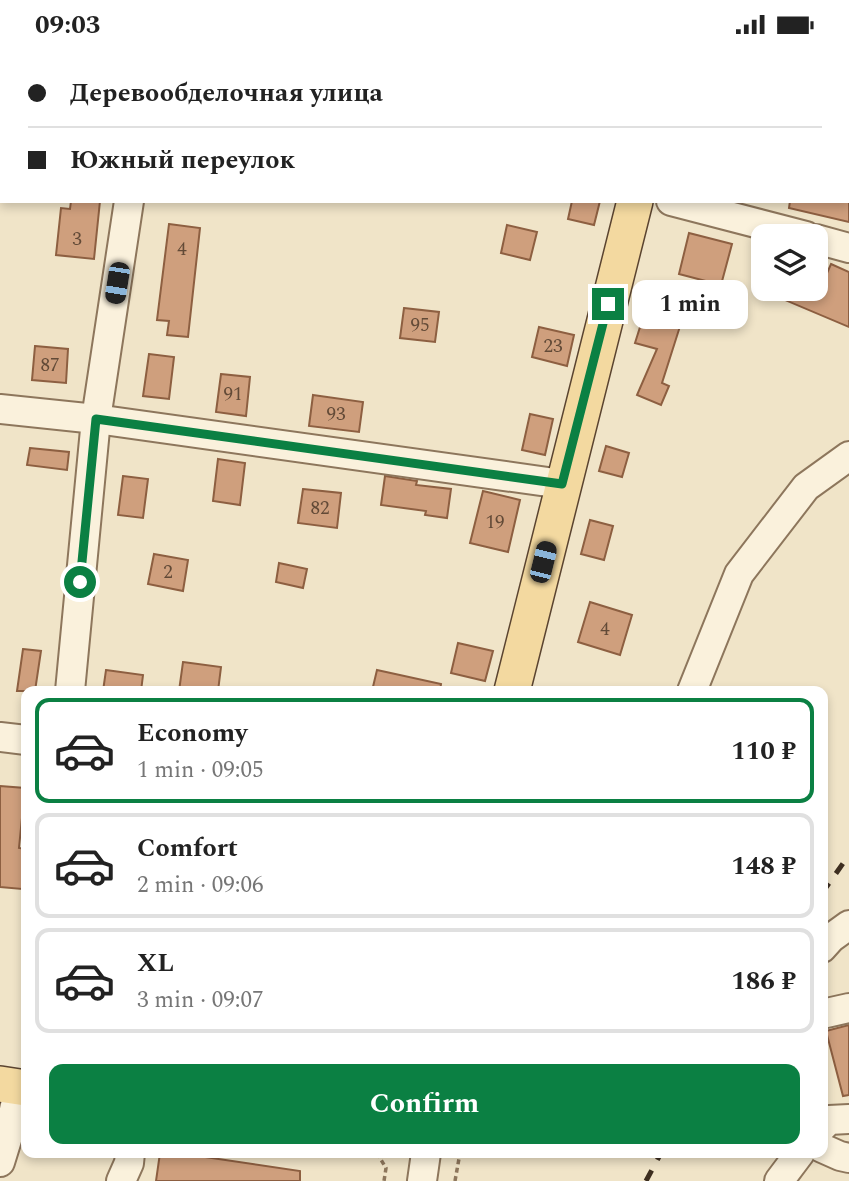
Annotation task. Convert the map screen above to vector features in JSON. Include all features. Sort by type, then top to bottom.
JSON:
[{"type":"main road","points":[[513,686],[634,203]]},
{"type":"street","points":[[70,686],[96,419],[129,203]]},
{"type":"street","points":[[679,203],[760,224]]},
{"type":"street","points":[[828,242],[849,248]]},
{"type":"street","points":[[0,409],[96,419],[562,484]]},
{"type":"street","points":[[694,686],[739,574],[806,487],[849,456]]},
{"type":"street","points":[[0,737],[21,739]]},
{"type":"street","points":[[828,941],[849,925]]},
{"type":"street","points":[[828,1013],[849,1008]]},
{"type":"street","points":[[0,1162],[9,1133],[15,1086]]},
{"type":"street","points":[[828,1120],[849,1119]]},
{"type":"street","points":[[828,1151],[849,1158]]},
{"type":"street","points":[[121,1181],[130,1158]]},
{"type":"street","points":[[422,1181],[425,1158]]},
{"type":"street","points":[[779,1181],[796,1158]]},
{"type":"path","points":[[380,1158],[386,1168],[384,1181]]},
{"type":"path","points":[[455,1181],[459,1158]]},
{"type":"building","points":[[71,203],[100,203],[94,259],[56,255],[61,208],[70,209]]},
{"type":"building","points":[[572,203],[600,203],[594,225],[568,219]]},
{"type":"building","points":[[790,203],[849,203],[849,222],[789,208]]},
{"type":"building","points":[[169,224],[200,228],[188,337],[167,335],[169,321],[157,320]]},
{"type":"building","points":[[507,225],[537,232],[530,260],[501,253]]},
{"type":"building","points":[[689,233],[732,244],[721,285],[679,274]]},
{"type":"building","points":[[831,264],[849,272],[849,327],[787,301],[828,301],[828,271]]},
{"type":"building","points":[[404,308],[439,312],[435,342],[400,338]]},
{"type":"building","points":[[646,308],[682,320],[662,383],[669,386],[661,405],[637,395],[657,349],[635,343]]},
{"type":"building","points":[[539,327],[574,335],[567,366],[532,357]]},
{"type":"building","points":[[35,346],[68,349],[66,383],[32,380]]},
{"type":"building","points":[[149,354],[174,357],[169,399],[143,396]]},
{"type":"building","points":[[221,374],[250,377],[246,416],[216,412]]},
{"type":"building","points":[[313,395],[363,402],[359,432],[309,426]]},
{"type":"building","points":[[530,414],[553,419],[545,455],[522,450]]},
{"type":"building","points":[[606,446],[629,453],[622,477],[599,471]]},
{"type":"building","points":[[30,448],[69,452],[67,470],[27,465]]},
{"type":"building","points":[[218,459],[245,463],[240,505],[213,501]]},
{"type":"building","points":[[123,476],[148,479],[143,518],[118,515]]},
{"type":"building","points":[[385,476],[417,481],[416,485],[451,489],[447,518],[425,515],[426,511],[381,505]]},
{"type":"building","points":[[303,489],[341,493],[337,528],[298,523]]},
{"type":"building","points":[[483,491],[520,500],[508,552],[470,543]]},
{"type":"building","points":[[590,520],[613,526],[604,560],[581,554]]},
{"type":"building","points":[[154,554],[188,560],[183,591],[148,584]]},
{"type":"building","points":[[279,563],[307,569],[303,588],[276,582]]},
{"type":"building","points":[[590,602],[632,615],[620,655],[578,642]]},
{"type":"building","points":[[458,643],[493,651],[485,681],[451,673]]},
{"type":"building","points":[[23,649],[41,651],[36,686],[21,686],[21,691],[17,691]]},
{"type":"building","points":[[183,662],[221,667],[219,686],[180,686]]},
{"type":"building","points":[[106,670],[143,675],[142,686],[104,686]]},
{"type":"building","points":[[377,670],[441,684],[441,686],[373,686]]},
{"type":"building","points":[[0,786],[21,788],[21,889],[0,887]]},
{"type":"building","points":[[849,1025],[849,1095],[843,1096],[828,1030]]},
{"type":"building","points":[[159,1158],[212,1158],[300,1171],[300,1181],[156,1181]]},
{"type":"railway","points":[[828,885],[849,855]]},
{"type":"railway","points":[[646,1181],[658,1158]]},
{"type":"route","points":[[80,582],[96,419],[562,484],[608,304]]}]
